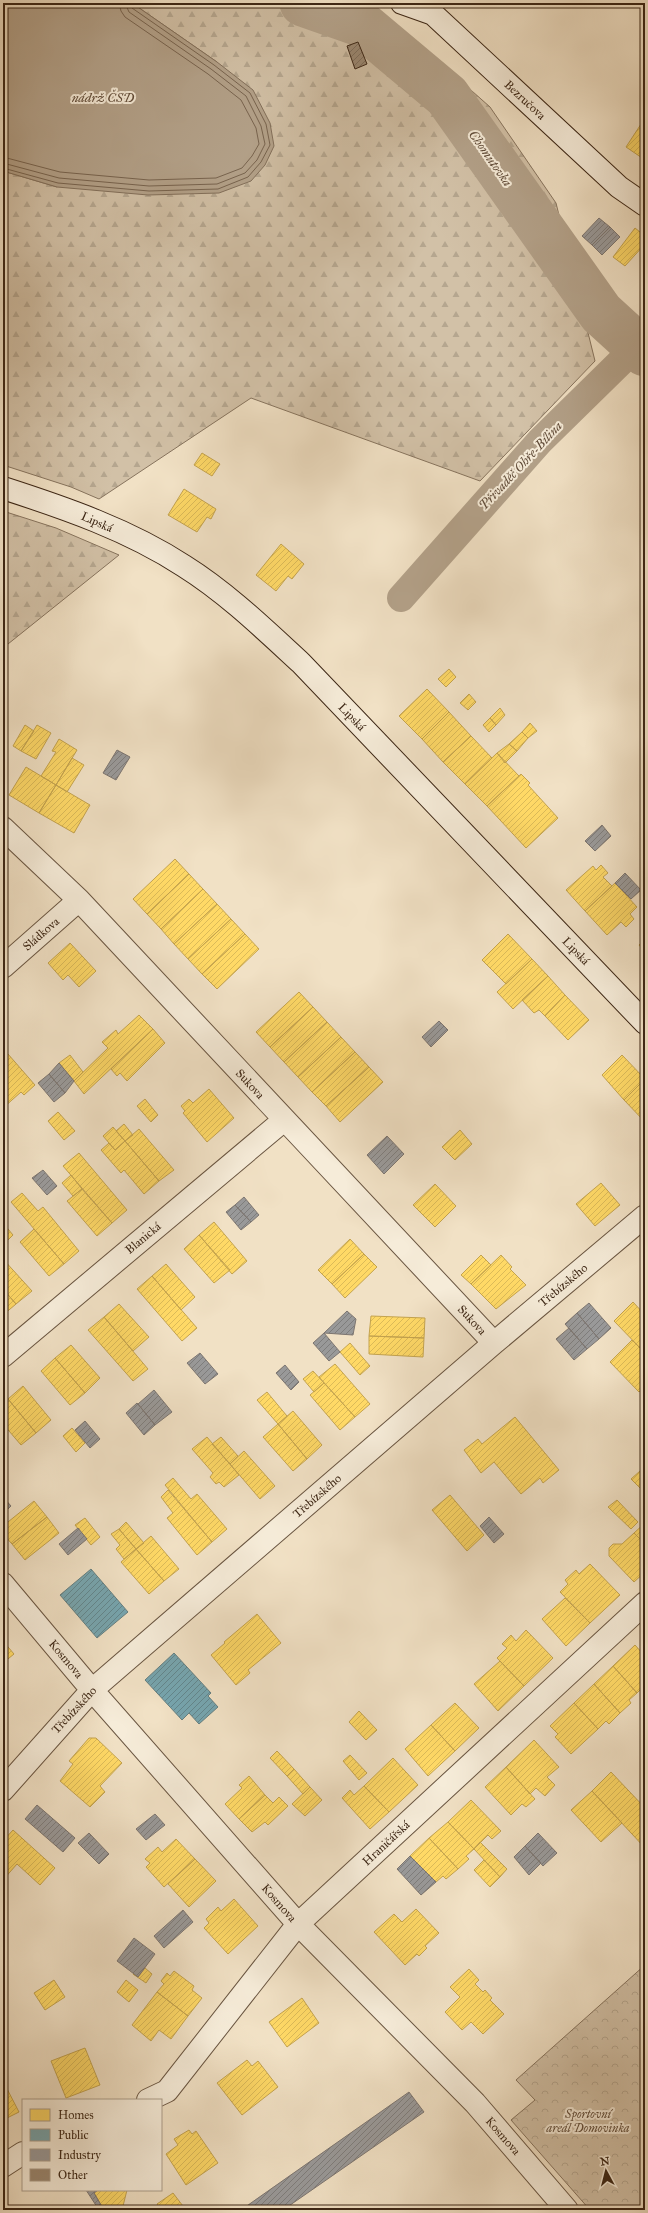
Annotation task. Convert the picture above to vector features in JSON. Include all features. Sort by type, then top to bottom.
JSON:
[{"type":"street","name":"Bezručova","points":[[402,3],[433,14],[618,187],[645,205]]},
{"type":"street","name":"Lipská","points":[[3,488],[64,508],[128,536],[184,566],[243,610],[306,669],[645,1024]]},
{"type":"street","name":"Sukova","points":[[3,828],[79,900],[494,1343]]},
{"type":"street","name":"Sládkova","points":[[3,967],[79,900]]},
{"type":"street","name":"Blanická","points":[[3,1356],[284,1120]]},
{"type":"street","name":"Třebízského","points":[[3,1790],[92,1690],[494,1343],[645,1216]]},
{"type":"street","name":"Kosmova","points":[[3,1584],[92,1690],[298,1924],[475,2103],[567,2210]]},
{"type":"street","name":"Hraničářská","points":[[150,2099],[167,2091],[298,1924],[645,1603]]},
{"type":"street","points":[[3,2166],[22,2154]]},
{"type":"green space","points":[[132,3],[330,3],[410,36],[490,107],[556,203],[595,361],[480,481],[251,398],[99,499],[71,487],[3,465],[3,171],[57,187],[217,62]]},
{"type":"green space","points":[[3,511],[56,528],[119,555],[3,648]]},
{"type":"green space","name":"Sportovní areál Domovinka","points":[[645,1965],[645,2210],[590,2210],[511,2120],[535,2100],[516,2080]]},
{"type":"water","name":"nádrž ČSD","points":[[3,3],[132,3],[217,62],[253,90],[270,123],[274,146],[265,165],[251,181],[219,193],[148,195],[57,187],[3,171]]},
{"type":"building: Homes","points":[[645,118],[645,160],[626,147]]},
{"type":"building: Homes","points":[[635,228],[645,236],[645,244],[625,266],[613,257]]},
{"type":"building: Homes","points":[[202,453],[220,464],[212,476],[194,465]]},
{"type":"building: Homes","points":[[184,489],[216,509],[211,519],[207,517],[197,532],[168,515]]},
{"type":"building: Homes","points":[[281,544],[304,564],[292,579],[288,576],[276,591],[256,575]]},
{"type":"building: Homes","points":[[449,669],[456,677],[446,687],[438,679]]},
{"type":"building: Homes","points":[[427,689],[449,712],[422,739],[399,716]]},
{"type":"building: Homes","points":[[469,694],[476,702],[468,710],[460,703]]},
{"type":"building: Homes","points":[[500,708],[505,715],[496,725],[490,718]]},
{"type":"building: Homes","points":[[449,712],[471,736],[443,762],[422,739]]},
{"type":"building: Homes","points":[[490,718],[496,725],[489,732],[483,725]]},
{"type":"building: Homes","points":[[530,723],[537,731],[528,738],[522,732]]},
{"type":"building: Homes","points":[[25,725],[34,731],[21,751],[13,746]]},
{"type":"building: Homes","points":[[37,725],[51,733],[36,759],[21,751]]},
{"type":"building: Homes","points":[[522,732],[528,738],[517,751],[509,744]]},
{"type":"building: Homes","points":[[471,736],[492,758],[465,784],[443,762]]},
{"type":"building: Homes","points":[[59,739],[77,750],[56,785],[41,776],[56,752],[52,751]]},
{"type":"building: Homes","points":[[509,744],[517,751],[505,763],[497,753]]},
{"type":"building: Homes","points":[[497,753],[519,776],[487,806],[465,784]]},
{"type":"building: Homes","points":[[72,758],[84,765],[67,792],[56,785]]},
{"type":"building: Homes","points":[[26,767],[56,785],[39,813],[9,795]]},
{"type":"building: Homes","points":[[521,774],[530,783],[528,785],[558,818],[526,848],[487,806]]},
{"type":"building: Homes","points":[[56,785],[90,805],[74,833],[39,813]]},
{"type":"building: Homes","points":[[175,859],[189,874],[147,914],[133,899]]},
{"type":"building: Homes","points":[[601,865],[608,873],[603,877],[612,886],[585,911],[566,890],[593,866],[596,870]]},
{"type":"building: Homes","points":[[189,874],[203,889],[161,929],[147,914]]},
{"type":"building: Homes","points":[[615,883],[637,907],[630,914],[634,919],[626,927],[621,922],[607,935],[585,911]]},
{"type":"building: Homes","points":[[203,889],[217,904],[174,944],[161,929]]},
{"type":"building: Homes","points":[[217,904],[231,919],[188,959],[174,944]]},
{"type":"building: Homes","points":[[231,919],[245,934],[202,974],[188,959]]},
{"type":"building: Homes","points":[[245,934],[259,949],[217,989],[202,974]]},
{"type":"building: Homes","points":[[508,934],[532,959],[506,984],[482,960]]},
{"type":"building: Homes","points":[[645,939],[645,952],[639,945]]},
{"type":"building: Homes","points":[[70,943],[96,971],[79,987],[68,975],[63,980],[48,963]]},
{"type":"building: Homes","points":[[532,959],[548,976],[513,1009],[497,992]]},
{"type":"building: Homes","points":[[548,976],[565,995],[545,1016],[539,1010],[534,1013],[522,1000]]},
{"type":"building: Homes","points":[[299,992],[313,1007],[270,1047],[256,1032]]},
{"type":"building: Homes","points":[[565,995],[589,1020],[568,1040],[545,1016]]},
{"type":"building: Homes","points":[[313,1007],[327,1022],[284,1062],[270,1047]]},
{"type":"building: Homes","points":[[139,1015],[153,1029],[84,1094],[74,1081],[108,1048],[102,1042],[116,1030],[118,1034]]},
{"type":"building: Homes","points":[[327,1022],[341,1037],[298,1077],[284,1062]]},
{"type":"building: Homes","points":[[153,1029],[165,1043],[127,1081],[120,1073],[117,1076],[111,1069]]},
{"type":"building: Homes","points":[[341,1037],[355,1052],[312,1092],[298,1077]]},
{"type":"building: Homes","points":[[355,1052],[369,1067],[326,1106],[312,1092]]},
{"type":"building: Homes","points":[[8,1054],[35,1085],[24,1095],[21,1092],[3,1108],[3,1058]]},
{"type":"building: Homes","points":[[70,1055],[83,1072],[74,1081],[59,1063]]},
{"type":"building: Homes","points":[[622,1055],[645,1079],[624,1100],[602,1075]]},
{"type":"building: Homes","points":[[369,1067],[383,1082],[340,1122],[326,1106]]},
{"type":"building: Homes","points":[[645,1079],[645,1122],[624,1100]]},
{"type":"building: Homes","points":[[209,1089],[234,1118],[207,1142],[183,1113],[185,1111],[181,1106],[189,1099],[193,1103]]},
{"type":"building: Homes","points":[[145,1099],[158,1115],[151,1122],[137,1106]]},
{"type":"building: Homes","points":[[58,1112],[75,1131],[64,1140],[48,1121]]},
{"type":"building: Homes","points":[[124,1124],[133,1135],[125,1141],[116,1131]]},
{"type":"building: Homes","points":[[113,1127],[125,1141],[115,1150],[103,1136]]},
{"type":"building: Homes","points":[[139,1129],[174,1170],[159,1181],[125,1141]]},
{"type":"building: Homes","points":[[460,1130],[472,1144],[455,1160],[442,1147]]},
{"type":"building: Homes","points":[[125,1141],[159,1181],[144,1194],[124,1170],[121,1173],[101,1150],[109,1143],[115,1150]]},
{"type":"building: Homes","points":[[79,1153],[127,1210],[112,1223],[63,1166]]},
{"type":"building: Homes","points":[[71,1175],[82,1189],[73,1196],[62,1183]]},
{"type":"building: Homes","points":[[601,1183],[620,1205],[595,1226],[576,1204]]},
{"type":"building: Homes","points":[[435,1184],[456,1206],[435,1227],[413,1205]]},
{"type":"building: Homes","points":[[82,1189],[112,1223],[97,1236],[67,1201]]},
{"type":"building: Homes","points":[[22,1193],[38,1211],[43,1207],[79,1251],[64,1264],[11,1202]]},
{"type":"building: Homes","points":[[214,1222],[247,1261],[232,1274],[199,1235]]},
{"type":"building: Homes","points":[[3,1223],[13,1235],[4,1244],[3,1243]]},
{"type":"building: Homes","points":[[34,1229],[64,1264],[49,1276],[20,1242]]},
{"type":"building: Homes","points":[[199,1235],[230,1270],[214,1283],[184,1249]]},
{"type":"building: Homes","points":[[350,1239],[364,1254],[332,1284],[318,1270]]},
{"type":"building: Homes","points":[[364,1254],[377,1267],[345,1298],[332,1284]]},
{"type":"building: Homes","points":[[481,1255],[491,1265],[471,1284],[461,1275]]},
{"type":"building: Homes","points":[[501,1255],[512,1267],[510,1269],[526,1285],[496,1309],[471,1284]]},
{"type":"building: Homes","points":[[3,1259],[32,1291],[16,1304],[3,1289]]},
{"type":"building: Homes","points":[[166,1264],[195,1297],[181,1310],[152,1276]]},
{"type":"building: Homes","points":[[152,1276],[197,1328],[182,1341],[137,1289]]},
{"type":"building: Homes","points":[[3,1289],[16,1304],[3,1315]]},
{"type":"building: Homes","points":[[633,1302],[645,1315],[645,1353],[614,1321]]},
{"type":"building: Homes","points":[[119,1304],[149,1337],[133,1351],[104,1317]]},
{"type":"building: Homes","points":[[371,1316],[425,1318],[424,1338],[369,1336]]},
{"type":"building: Homes","points":[[104,1317],[148,1369],[133,1381],[88,1330]]},
{"type":"building: Homes","points":[[369,1336],[424,1338],[423,1357],[369,1354]]},
{"type":"building: Homes","points":[[632,1340],[645,1353],[645,1386],[639,1392],[610,1362]]},
{"type":"building: Homes","points":[[350,1343],[370,1366],[360,1375],[340,1352]]},
{"type":"building: Homes","points":[[71,1345],[100,1378],[85,1393],[55,1358]]},
{"type":"building: Homes","points":[[55,1358],[85,1393],[70,1405],[41,1371]]},
{"type":"building: Homes","points":[[335,1364],[370,1404],[355,1417],[319,1377]]},
{"type":"building: Homes","points":[[313,1371],[324,1383],[314,1392],[303,1379]]},
{"type":"building: Homes","points":[[324,1383],[355,1417],[340,1430],[310,1395]]},
{"type":"building: Homes","points":[[23,1386],[51,1420],[36,1433],[8,1399]]},
{"type":"building: Homes","points":[[267,1392],[287,1416],[278,1424],[257,1400]]},
{"type":"building: Homes","points":[[8,1399],[36,1433],[21,1445],[3,1424],[3,1403]]},
{"type":"building: Homes","points":[[293,1411],[322,1445],[307,1459],[278,1424]]},
{"type":"building: Homes","points":[[515,1417],[559,1470],[543,1483],[540,1478],[521,1494],[494,1462],[481,1473],[464,1450],[478,1439],[482,1444]]},
{"type":"building: Homes","points":[[278,1424],[307,1459],[293,1471],[263,1437]]},
{"type":"building: Homes","points":[[72,1428],[85,1443],[76,1452],[63,1436]]},
{"type":"building: Homes","points":[[207,1437],[239,1475],[224,1487],[219,1482],[216,1484],[210,1477],[213,1473],[192,1449]]},
{"type":"building: Homes","points":[[221,1437],[238,1456],[230,1464],[212,1444]]},
{"type":"building: Homes","points":[[244,1451],[275,1486],[260,1499],[230,1464]]},
{"type":"building: Homes","points":[[640,1471],[645,1476],[645,1493],[631,1479]]},
{"type":"building: Homes","points":[[173,1478],[191,1499],[197,1494],[227,1529],[212,1542],[165,1485]]},
{"type":"building: Homes","points":[[168,1490],[212,1542],[197,1555],[167,1518],[173,1513],[161,1497]]},
{"type":"building: Homes","points":[[450,1495],[484,1535],[467,1551],[432,1510]]},
{"type":"building: Homes","points":[[617,1500],[638,1522],[631,1529],[608,1507]]},
{"type":"building: Homes","points":[[34,1501],[47,1517],[12,1544],[3,1534],[3,1526]]},
{"type":"building: Homes","points":[[47,1517],[59,1533],[25,1560],[12,1544]]},
{"type":"building: Homes","points":[[85,1518],[100,1537],[91,1545],[75,1525]]},
{"type":"building: Homes","points":[[126,1522],[144,1543],[136,1549],[119,1529]]},
{"type":"building: Homes","points":[[645,1523],[645,1544],[634,1533]]},
{"type":"building: Homes","points":[[119,1529],[136,1549],[124,1559],[116,1549],[120,1545],[111,1534]]},
{"type":"building: Homes","points":[[634,1533],[645,1544],[645,1572],[634,1582],[609,1556],[609,1548],[613,1544],[622,1544]]},
{"type":"building: Homes","points":[[151,1536],[179,1569],[164,1581],[136,1549]]},
{"type":"building: Homes","points":[[136,1549],[164,1581],[149,1594],[121,1562]]},
{"type":"building: Homes","points":[[590,1564],[620,1595],[590,1623],[560,1592],[568,1584],[565,1580],[576,1570],[579,1574]]},
{"type":"building: Homes","points":[[565,1598],[590,1623],[566,1646],[542,1619]]},
{"type":"building: Homes","points":[[257,1614],[281,1643],[248,1670],[250,1673],[236,1685],[211,1655]]},
{"type":"building: Homes","points":[[526,1630],[553,1658],[524,1686],[497,1658],[507,1648],[502,1644],[511,1635],[516,1641]]},
{"type":"building: Homes","points":[[3,1641],[14,1654],[3,1663]]},
{"type":"building: Homes","points":[[635,1645],[643,1654],[645,1652],[645,1685],[637,1693],[613,1666]]},
{"type":"building: Homes","points":[[500,1661],[524,1686],[498,1711],[474,1684]]},
{"type":"building: Homes","points":[[613,1666],[637,1693],[629,1700],[631,1703],[620,1713],[594,1684]]},
{"type":"building: Homes","points":[[594,1684],[620,1713],[609,1724],[606,1721],[598,1729],[574,1703]]},
{"type":"building: Homes","points":[[455,1703],[479,1728],[455,1751],[431,1725]]},
{"type":"building: Homes","points":[[574,1703],[598,1729],[571,1754],[555,1737],[558,1734],[550,1726]]},
{"type":"building: Homes","points":[[359,1711],[377,1730],[366,1740],[349,1722]]},
{"type":"building: Homes","points":[[431,1725],[455,1751],[428,1776],[405,1749]]},
{"type":"building: Homes","points":[[89,1738],[96,1738],[122,1763],[100,1786],[105,1792],[90,1807],[60,1781],[73,1764],[69,1761]]},
{"type":"building: Homes","points":[[534,1740],[559,1767],[547,1777],[555,1785],[545,1796],[536,1788],[530,1794],[506,1767]]},
{"type":"building: Homes","points":[[277,1751],[294,1769],[287,1776],[270,1758]]},
{"type":"building: Homes","points":[[350,1755],[367,1773],[359,1780],[343,1761]]},
{"type":"building: Homes","points":[[393,1758],[418,1785],[389,1812],[364,1786]]},
{"type":"building: Homes","points":[[506,1767],[535,1799],[526,1807],[522,1804],[511,1815],[485,1787]]},
{"type":"building: Homes","points":[[294,1769],[310,1787],[303,1794],[287,1776]]},
{"type":"building: Homes","points":[[611,1772],[645,1808],[645,1848],[592,1791]]},
{"type":"building: Homes","points":[[249,1776],[265,1795],[239,1819],[225,1804],[242,1788],[239,1785]]},
{"type":"building: Homes","points":[[364,1786],[389,1812],[370,1829],[342,1798],[350,1790],[354,1795]]},
{"type":"building: Homes","points":[[310,1787],[322,1800],[305,1816],[292,1804]]},
{"type":"building: Homes","points":[[592,1791],[622,1823],[601,1842],[571,1810]]},
{"type":"building: Homes","points":[[265,1795],[273,1803],[279,1797],[288,1806],[268,1825],[265,1822],[252,1832],[239,1819]]},
{"type":"building: Homes","points":[[471,1800],[501,1831],[492,1839],[488,1835],[474,1849],[448,1822]]},
{"type":"building: Homes","points":[[448,1822],[474,1849],[466,1856],[469,1859],[458,1869],[429,1838]]},
{"type":"building: Homes","points":[[13,1830],[55,1868],[40,1885],[17,1864],[3,1880],[3,1841]]},
{"type":"building: Homes","points":[[429,1838],[458,1869],[446,1879],[443,1876],[436,1882],[410,1856]]},
{"type":"building: Homes","points":[[176,1839],[195,1859],[164,1887],[146,1867],[150,1863],[145,1859],[158,1847],[162,1852]]},
{"type":"building: Homes","points":[[480,1842],[507,1869],[500,1877],[474,1849]]},
{"type":"building: Homes","points":[[195,1859],[216,1881],[189,1907],[168,1884]]},
{"type":"building: Homes","points":[[484,1860],[500,1877],[490,1887],[474,1870]]},
{"type":"building: Homes","points":[[234,1899],[258,1926],[228,1954],[204,1928],[209,1923],[206,1919],[218,1907],[221,1911]]},
{"type":"building: Homes","points":[[416,1909],[439,1933],[425,1946],[427,1948],[419,1956],[417,1954],[405,1965],[374,1932],[394,1914],[402,1922]]},
{"type":"building: Homes","points":[[145,1968],[152,1974],[146,1983],[133,1974],[138,1977]]},
{"type":"building: Homes","points":[[469,1969],[479,1980],[475,1984],[483,1992],[485,1990],[492,1998],[490,2000],[504,2014],[483,2034],[471,2022],[462,2030],[445,2012],[460,1997],[450,1987]]},
{"type":"building: Homes","points":[[174,1971],[194,1986],[192,1990],[202,1998],[188,2016],[157,1992],[164,1984],[161,1981],[167,1973],[170,1976]]},
{"type":"building: Homes","points":[[54,1980],[65,1997],[45,2010],[34,1993]]},
{"type":"building: Homes","points":[[126,1980],[138,1990],[129,2002],[117,1992]]},
{"type":"building: Homes","points":[[157,1992],[188,2016],[171,2039],[159,2030],[151,2041],[132,2025]]},
{"type":"building: Homes","points":[[302,1998],[319,2023],[287,2047],[269,2022]]},
{"type":"building: Homes","points":[[85,2048],[100,2085],[66,2098],[51,2061]]},
{"type":"building: Homes","points":[[247,2060],[252,2066],[258,2061],[278,2087],[242,2115],[217,2083]]},
{"type":"building: Homes","points":[[3,2081],[19,2112],[3,2120]]},
{"type":"building: Homes","points":[[189,2130],[192,2134],[196,2131],[218,2163],[186,2185],[166,2154],[178,2145],[174,2139]]},
{"type":"building: Homes","points":[[97,2191],[127,2191],[123,2206],[117,2210],[104,2210],[94,2193]]},
{"type":"building: Homes","points":[[173,2193],[186,2210],[161,2210],[157,2204]]},
{"type":"building: Public","points":[[91,1569],[128,1612],[97,1638],[60,1595]]},
{"type":"building: Public","points":[[174,1653],[211,1693],[208,1696],[218,1707],[199,1724],[189,1713],[182,1720],[145,1680]]},
{"type":"building: Industry","points":[[599,218],[610,227],[592,245],[582,236]]},
{"type":"building: Industry","points":[[610,227],[620,237],[602,255],[592,245]]},
{"type":"building: Industry","points":[[117,750],[130,757],[116,780],[103,773]]},
{"type":"building: Industry","points":[[602,825],[611,836],[595,851],[585,841]]},
{"type":"building: Industry","points":[[625,873],[641,890],[631,899],[615,883]]},
{"type":"building: Industry","points":[[439,1021],[448,1030],[431,1047],[422,1037]]},
{"type":"building: Industry","points":[[59,1063],[74,1081],[65,1093],[49,1074]]},
{"type":"building: Industry","points":[[49,1074],[65,1093],[54,1102],[38,1083]]},
{"type":"building: Industry","points":[[387,1136],[404,1154],[384,1174],[367,1155]]},
{"type":"building: Industry","points":[[43,1170],[57,1186],[47,1195],[32,1178]]},
{"type":"building: Industry","points":[[244,1197],[259,1215],[251,1222],[235,1205]]},
{"type":"building: Industry","points":[[235,1205],[251,1222],[241,1230],[226,1212]]},
{"type":"building: Industry","points":[[589,1303],[611,1328],[599,1339],[577,1313]]},
{"type":"building: Industry","points":[[347,1311],[356,1319],[353,1335],[324,1333]]},
{"type":"building: Industry","points":[[577,1313],[599,1339],[587,1349],[565,1324]]},
{"type":"building: Industry","points":[[569,1328],[587,1349],[574,1360],[556,1339]]},
{"type":"building: Industry","points":[[324,1333],[340,1352],[329,1361],[313,1343]]},
{"type":"building: Industry","points":[[200,1353],[218,1374],[205,1384],[187,1363]]},
{"type":"building: Industry","points":[[285,1365],[299,1382],[291,1390],[276,1373]]},
{"type":"building: Industry","points":[[154,1390],[172,1412],[155,1425],[138,1404]]},
{"type":"building: Industry","points":[[137,1403],[155,1425],[144,1435],[126,1413]]},
{"type":"building: Industry","points":[[85,1421],[100,1439],[90,1448],[75,1430]]},
{"type":"building: Industry","points":[[3,1497],[11,1506],[3,1514]]},
{"type":"building: Industry","points":[[489,1517],[504,1534],[494,1543],[480,1526]]},
{"type":"building: Industry","points":[[78,1528],[87,1539],[68,1555],[59,1544]]},
{"type":"building: Industry","points":[[37,1805],[75,1838],[63,1852],[25,1819]]},
{"type":"building: Industry","points":[[155,1814],[165,1825],[146,1840],[136,1829]]},
{"type":"building: Industry","points":[[89,1833],[109,1854],[99,1864],[78,1843]]},
{"type":"building: Industry","points":[[538,1833],[557,1853],[543,1866],[525,1846]]},
{"type":"building: Industry","points":[[525,1846],[541,1863],[529,1875],[514,1857]]},
{"type":"building: Industry","points":[[410,1856],[436,1882],[421,1895],[397,1869]]},
{"type":"building: Industry","points":[[183,1910],[193,1922],[164,1948],[154,1936]]},
{"type":"building: Industry","points":[[134,1938],[155,1954],[138,1977],[117,1961]]},
{"type":"building: Industry","points":[[409,2092],[424,2112],[283,2210],[241,2210]]},
{"type":"building: Industry","points":[[87,2191],[97,2191],[94,2193],[104,2210],[99,2210]]},
{"type":"building: Other","points":[[358,42],[367,64],[355,69],[347,46]]},
{"type":"waterway","name":"Chomutovka","points":[[303,3],[360,23],[447,96],[601,313],[645,353]]},
{"type":"waterway","name":"Přivaděč Ohře-Bílina","points":[[401,598],[540,441],[645,338]]}]
